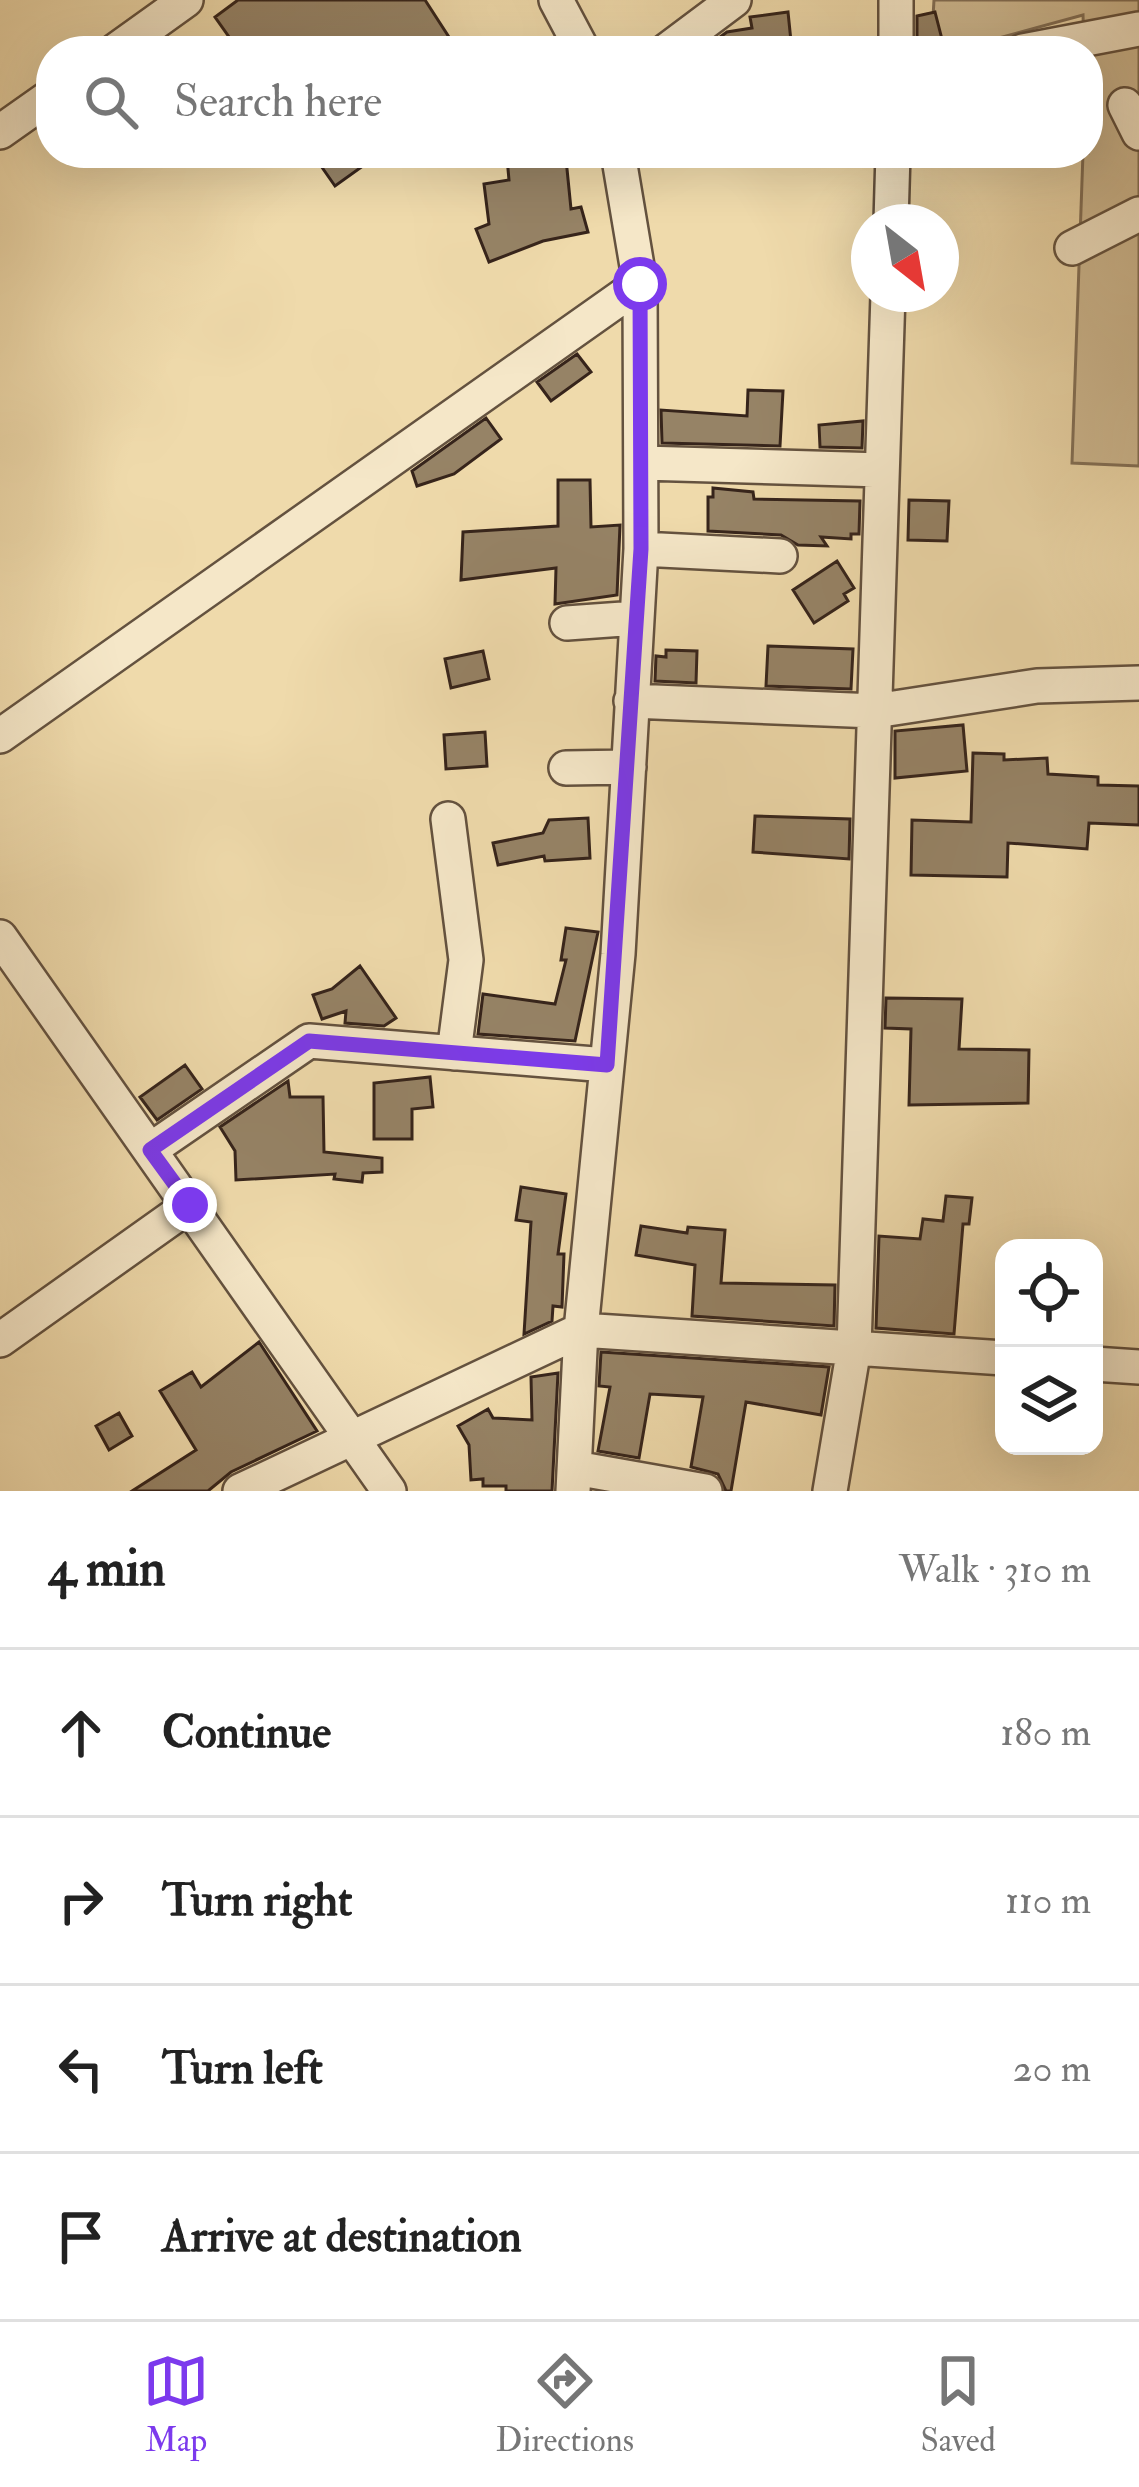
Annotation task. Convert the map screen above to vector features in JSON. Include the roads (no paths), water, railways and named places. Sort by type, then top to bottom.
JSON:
[{"type":"street","points":[[136,36],[186,0]]},
{"type":"street","points":[[556,0],[575,36]]},
{"type":"street","points":[[686,36],[734,0]]},
{"type":"street","points":[[896,0],[896,36]]},
{"type":"street","points":[[1102,36],[1139,29]]},
{"type":"street","points":[[0,132],[36,107]]},
{"type":"street","points":[[621,168],[640,284],[641,549],[607,1065],[580,1330],[574,1480],[705,1491]]},
{"type":"street","points":[[892,204],[893,168]]},
{"type":"street","points":[[1072,248],[1139,214]]},
{"type":"street","points":[[0,736],[640,284]]},
{"type":"street","points":[[830,1491],[854,1348],[887,312]]},
{"type":"street","points":[[642,463],[882,470]]},
{"type":"street","points":[[641,549],[780,556]]},
{"type":"street","points":[[567,623],[637,618]]},
{"type":"street","points":[[631,701],[874,711],[1037,686],[1139,683]]},
{"type":"street","points":[[566,768],[629,767]]},
{"type":"street","points":[[448,819],[466,960],[454,1053]]},
{"type":"street","points":[[0,938],[389,1491]]},
{"type":"street","points":[[150,1150],[309,1041],[607,1065]]},
{"type":"street","points":[[0,1340],[190,1205]]},
{"type":"street","points":[[240,1491],[580,1330],[995,1357]]},
{"type":"street","points":[[1103,1364],[1139,1366]]}]
